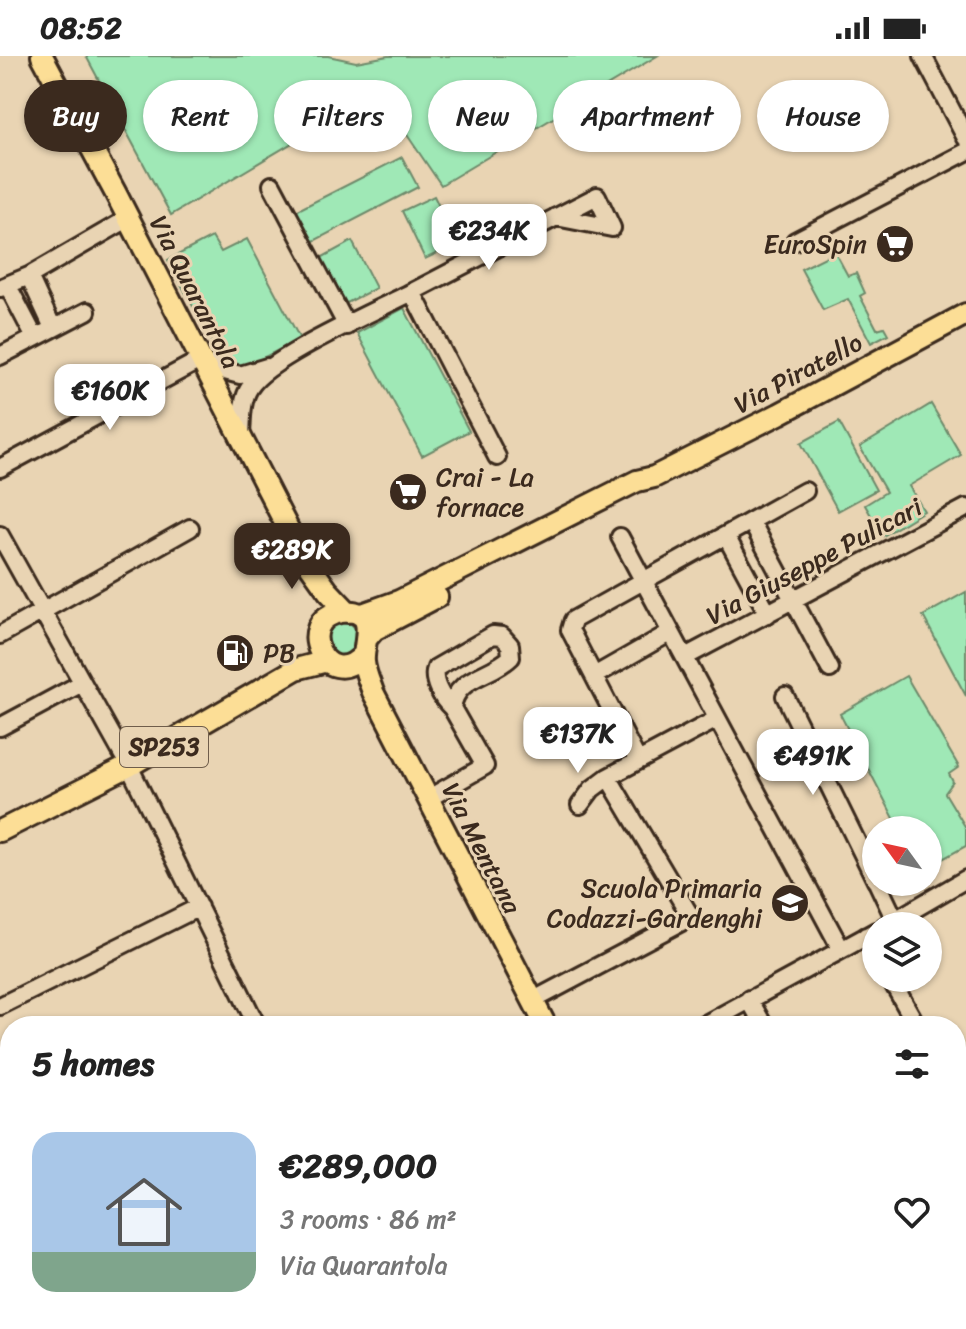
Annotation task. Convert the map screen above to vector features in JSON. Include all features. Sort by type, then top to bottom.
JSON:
[{"type":"main road","name":"Via Quarantola","points":[[42,56],[300,550],[328,591],[354,613]]},
{"type":"main road","name":"Via Piratello","points":[[0,822],[126,762],[274,670],[319,632],[337,612],[354,613],[399,601],[637,481],[654,477],[966,314]]},
{"type":"main road","name":"Via Piratello","points":[[0,831],[296,669],[351,665],[374,630],[644,487],[654,477]]},
{"type":"main road","name":"Via Quarantola","points":[[300,550],[318,599],[319,632]]},
{"type":"main road","points":[[354,613],[368,628],[366,646]]},
{"type":"main road","points":[[319,632],[319,652],[334,664]]},
{"type":"main road","name":"Via Mentana","points":[[366,646],[364,667],[373,692],[540,1016]]},
{"type":"main road","name":"Via Mentana","points":[[334,664],[373,692]]},
{"type":"street","points":[[923,56],[966,138]]},
{"type":"street","points":[[795,241],[966,152]]},
{"type":"street","points":[[272,185],[347,326]]},
{"type":"street","points":[[219,396],[556,217]]},
{"type":"street","points":[[35,338],[4,287],[29,276],[129,218]]},
{"type":"street","points":[[29,276],[53,328]]},
{"type":"street","points":[[412,292],[497,457]]},
{"type":"street","points":[[0,356],[87,311]]},
{"type":"street","points":[[0,468],[200,360],[244,381]]},
{"type":"street","points":[[241,437],[244,381]]},
{"type":"street","points":[[638,761],[570,626],[573,620],[645,583],[805,491]]},
{"type":"street","name":"Via Giuseppe Pulicari","points":[[685,657],[966,508]]},
{"type":"street","points":[[751,521],[830,669]]},
{"type":"street","points":[[0,635],[190,528]]},
{"type":"street","points":[[0,535],[126,762],[252,1016]]},
{"type":"street","points":[[726,536],[768,614]]},
{"type":"street","points":[[620,537],[841,949]]},
{"type":"street","points":[[594,676],[671,632]]},
{"type":"street","points":[[436,794],[485,766],[447,704],[435,679],[436,668],[493,635],[502,636],[510,645],[511,657],[458,688],[452,708]]},
{"type":"street","points":[[0,727],[82,683]]},
{"type":"street","points":[[785,696],[862,853]]},
{"type":"street","points":[[580,805],[592,789],[608,777],[717,719]]},
{"type":"street","points":[[532,1001],[691,917],[608,777]]},
{"type":"street","points":[[909,912],[966,879]]},
{"type":"street","points":[[0,1006],[199,907]]},
{"type":"street","points":[[719,1016],[862,938]]},
{"type":"street","points":[[898,992],[911,1016]]},
{"type":"street","points":[[749,999],[758,1016]]},
{"type":"green space","points":[[86,56],[328,56],[356,62],[388,56],[657,56],[617,80],[553,80],[553,118],[537,128],[537,80],[428,80],[428,152],[496,152],[441,185],[412,142],[412,80],[274,80],[274,152],[277,152],[171,215],[127,133],[127,80],[99,80]]},
{"type":"green space","points":[[402,157],[418,187],[312,242],[296,211]]},
{"type":"green space","points":[[434,196],[457,244],[425,259],[402,211]]},
{"type":"green space","points":[[212,237],[221,252],[247,239],[300,339],[257,361],[235,367],[226,363],[168,260]]},
{"type":"green space","points":[[352,241],[376,288],[345,304],[321,258]]},
{"type":"green space","points":[[835,252],[848,276],[856,273],[865,293],[860,296],[877,329],[884,327],[888,334],[871,343],[848,299],[823,310],[801,269]]},
{"type":"green space","points":[[404,308],[469,431],[422,456],[357,333]]},
{"type":"green space","points":[[931,404],[961,455],[909,486],[924,511],[883,536],[865,505],[886,492],[860,447]]},
{"type":"green space","points":[[839,422],[876,490],[838,511],[801,443]]},
{"type":"green space","points":[[966,592],[966,696],[923,616]]},
{"type":"green space","points":[[339,620],[349,622],[357,630],[355,655],[331,660],[320,634]]},
{"type":"green space","points":[[906,676],[959,767],[949,774],[953,782],[945,793],[966,828],[966,846],[942,859],[942,816],[893,816],[840,714]]},
{"type":"place","name":"EuroSpin","points":[[895,244]]},
{"type":"place","name":"Crai - La fornace","points":[[408,492]]},
{"type":"place","name":"PB","points":[[235,653]]},
{"type":"place","name":"Scuola Primaria Codazzi-Gardenghi","points":[[790,903]]}]
